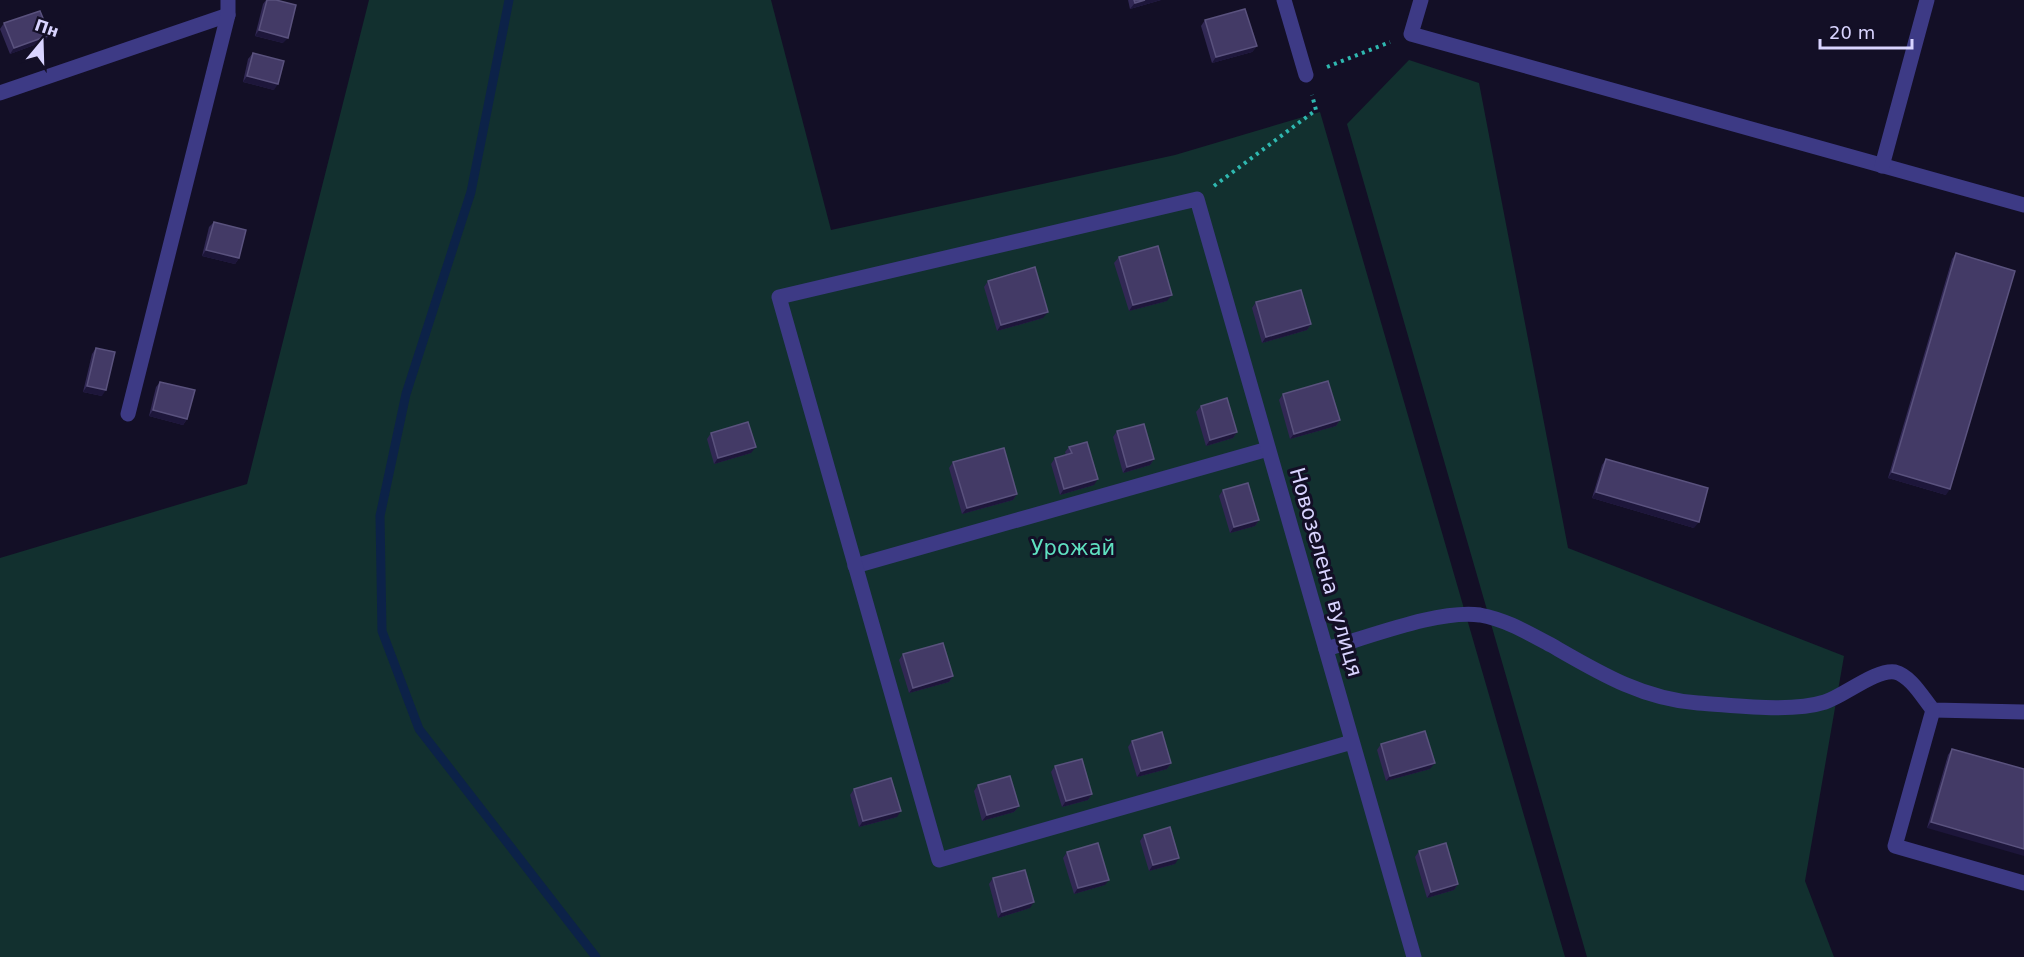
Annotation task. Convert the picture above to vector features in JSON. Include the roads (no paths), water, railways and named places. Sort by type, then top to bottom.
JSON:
[{"type":"street","points":[[1284,0],[1306,75]]},
{"type":"street","points":[[1421,0],[1411,34],[2024,205]]},
{"type":"street","points":[[1882,166],[1927,0]]},
{"type":"street","points":[[0,93],[228,7]]},
{"type":"street","points":[[128,414],[228,7]]},
{"type":"street","name":"Новозелена вулиця","points":[[855,566],[778,297],[1197,199],[1414,957]]},
{"type":"street","points":[[1269,449],[855,566],[939,860],[1352,742]]},
{"type":"street","points":[[1326,650],[1442,616],[1478,615],[1510,623],[1623,685],[1657,697],[1695,702],[1798,707],[1823,703],[1881,673],[1895,672],[1907,678],[1933,710],[2024,712]]},
{"type":"street","points":[[1933,710],[1894,846],[2024,883]]},
{"type":"waterway","points":[[509,0],[471,192],[406,394],[380,516],[382,631],[419,729],[596,957]]},
{"type":"park label","name":"Урожай","points":[[1073,548]]}]
